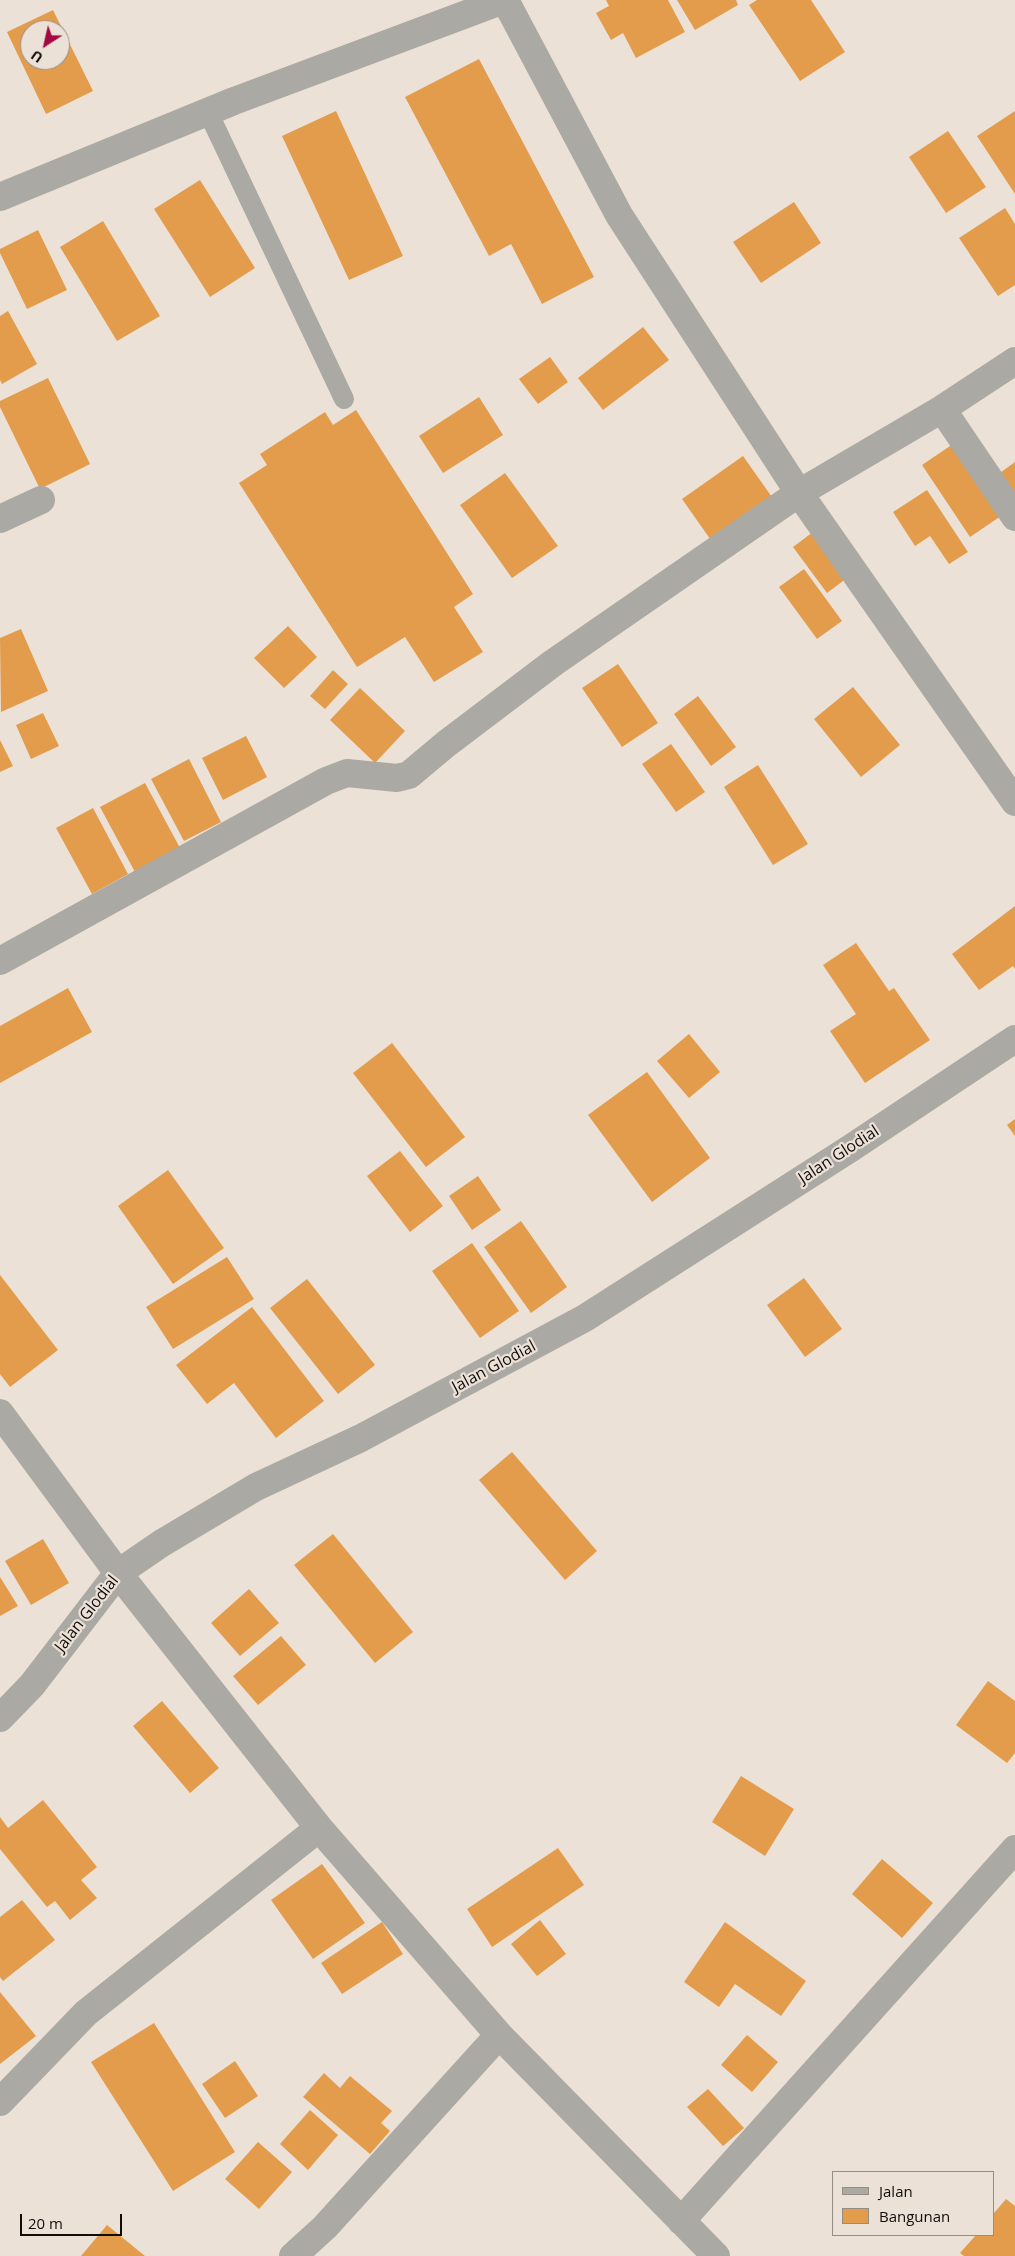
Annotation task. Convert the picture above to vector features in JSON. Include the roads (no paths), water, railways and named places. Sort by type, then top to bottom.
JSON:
[{"type":"street","points":[[0,197],[208,112],[504,0],[619,215],[799,494],[1015,802]]},
{"type":"street","points":[[0,961],[326,781],[348,773],[397,778],[409,775],[446,744],[553,663],[799,494],[942,409],[1015,361]]},
{"type":"street","points":[[942,409],[1015,517]]},
{"type":"street","points":[[0,519],[42,500]]},
{"type":"street","name":"Jalan Glodial","points":[[0,1718],[32,1685],[118,1573],[162,1543],[256,1487],[361,1438],[585,1318],[851,1148],[1015,1039]]},
{"type":"street","points":[[0,1412],[118,1573],[319,1828],[499,2035],[716,2256]]},
{"type":"street","points":[[0,2102],[86,2013],[319,1828]]},
{"type":"street","points":[[681,2221],[1015,1848]]},
{"type":"street","points":[[293,2256],[324,2227],[499,2035]]},
{"type":"lane","points":[[208,112],[344,399]]}]
